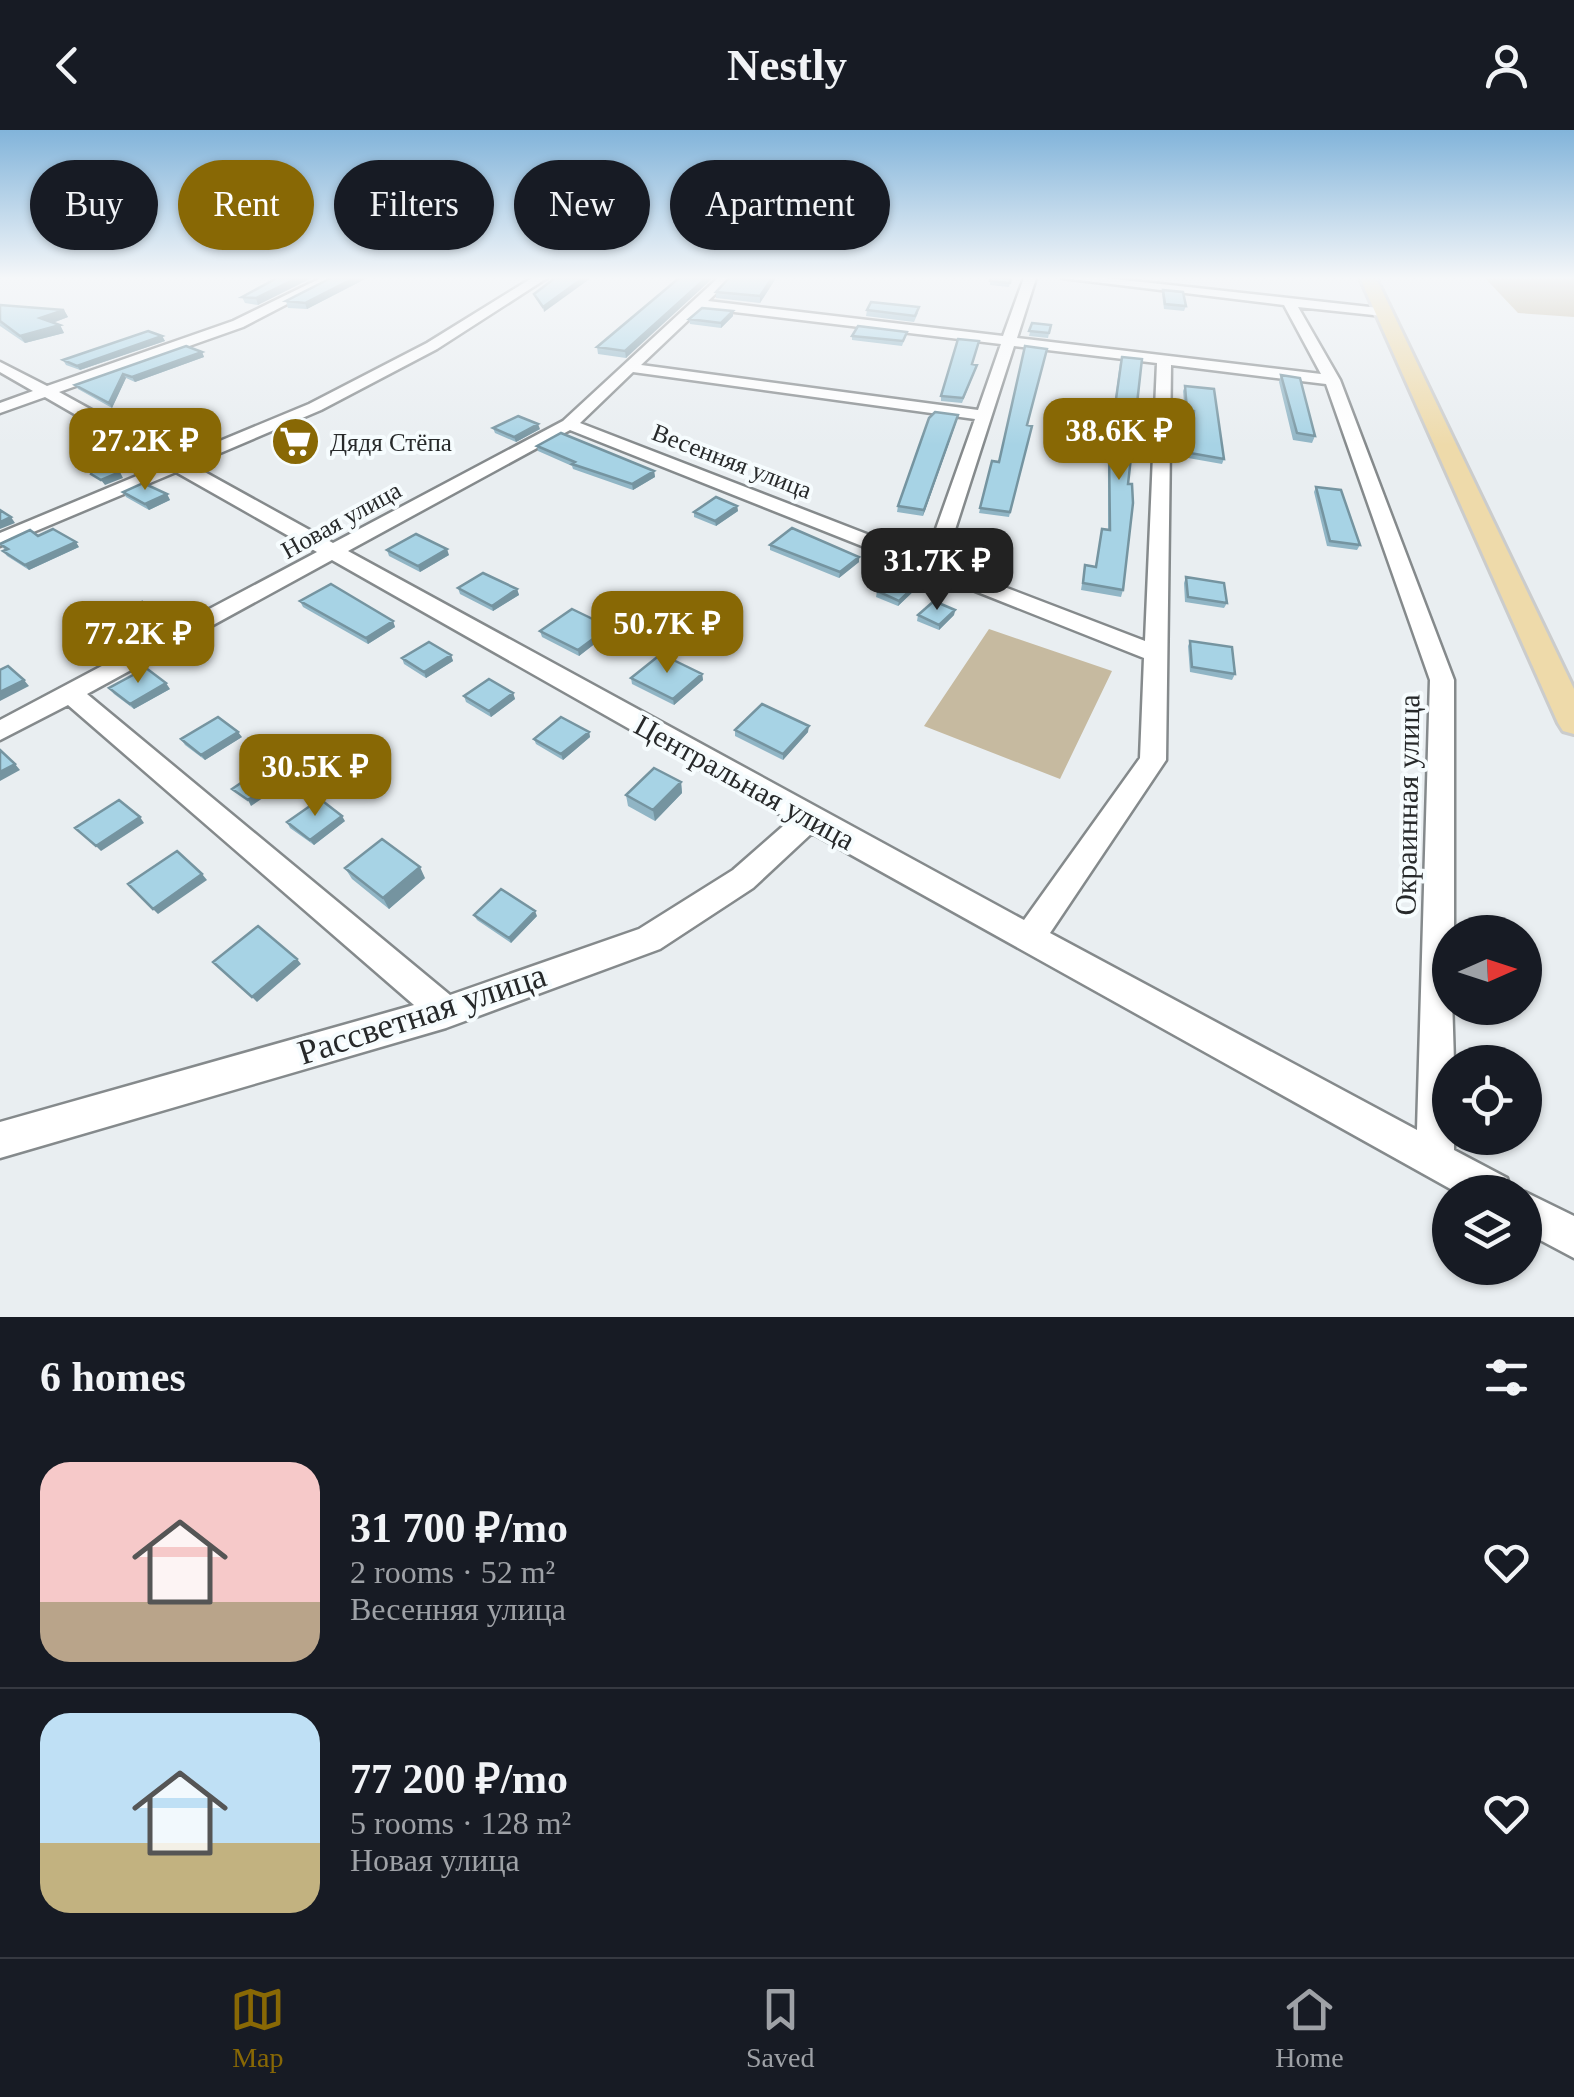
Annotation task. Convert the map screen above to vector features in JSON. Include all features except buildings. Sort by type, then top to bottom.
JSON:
[{"type":"main road","points":[[1393,333],[1574,723]]},
{"type":"street","points":[[0,408],[211,333]]},
{"type":"street","points":[[0,540],[315,407],[452,333]]},
{"type":"street","name":"Новая улица","points":[[0,731],[569,424],[669,333]]},
{"type":"street","points":[[950,333],[1332,380]]},
{"type":"street","points":[[933,567],[1009,333]]},
{"type":"street","name":"Окраинная улица","points":[[1306,333],[1332,380],[1442,680],[1435,1160]]},
{"type":"street","points":[[1030,938],[1154,760],[1164,360]]},
{"type":"street","name":"Центральная улица","points":[[0,366],[810,818],[1462,1175]]},
{"type":"street","points":[[633,368],[982,415]]},
{"type":"street","name":"Весенняя улица","points":[[569,424],[1156,654]]},
{"type":"street","points":[[71,694],[446,1012]]},
{"type":"street","name":"Рассветная улица","points":[[0,1140],[446,1012],[649,938],[743,879],[810,818]]},
{"type":"street","points":[[1542,1220],[1574,1238]]},
{"type":"shaded area","points":[[989,629],[1112,671],[1060,779],[924,726]]},
{"type":"place","name":"Дядя Стёпа","points":[[295,442]]}]
